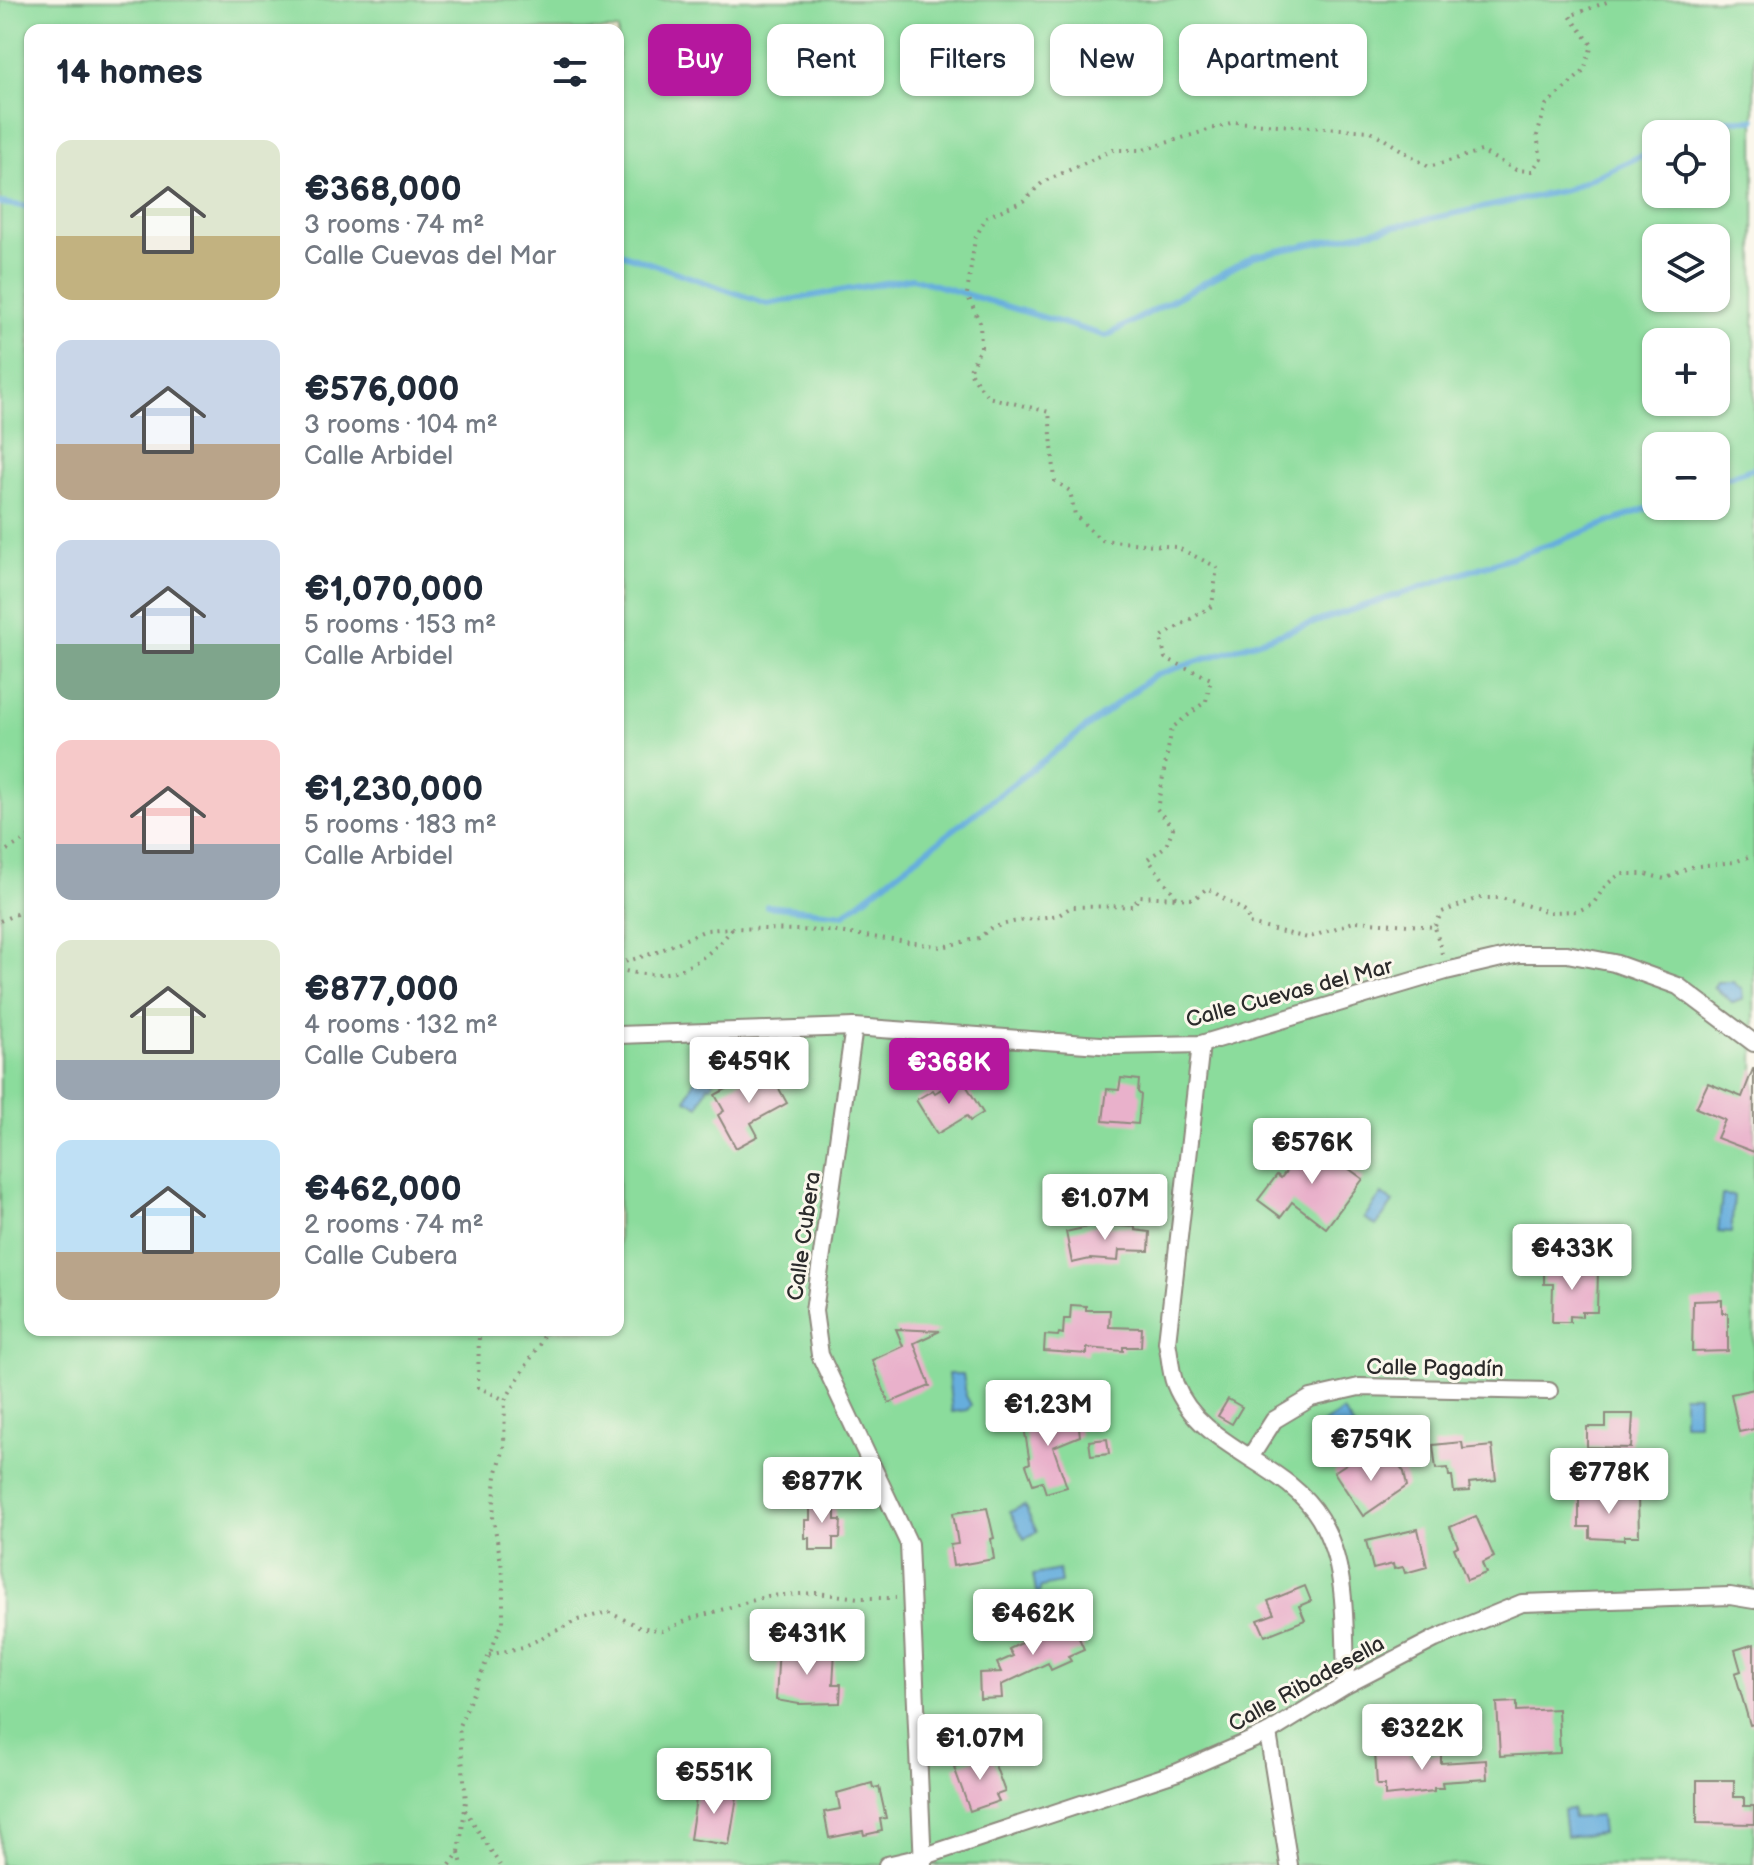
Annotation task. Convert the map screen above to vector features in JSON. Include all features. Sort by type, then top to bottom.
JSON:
[{"type":"street","name":"Calle Cuevas del Mar","points":[[624,1035],[854,1027],[1114,1046],[1201,1044],[1446,971],[1519,954],[1567,954],[1614,963],[1678,986],[1754,1043]]},
{"type":"street","name":"Calle Cubera","points":[[854,1027],[814,1311],[820,1355],[909,1544],[922,1861]]},
{"type":"street","points":[[1201,1044],[1167,1342],[1175,1384],[1192,1413],[1220,1439],[1251,1456],[1303,1494],[1321,1520],[1334,1549],[1342,1582],[1346,1685]]},
{"type":"street","name":"Calle Pagadín","points":[[1251,1456],[1274,1420],[1311,1398],[1359,1387],[1549,1391]]},
{"type":"street","name":"Calle Ribadesella","points":[[887,1865],[922,1861],[1178,1772],[1268,1733],[1346,1685],[1435,1639],[1522,1603],[1730,1596],[1754,1600]]},
{"type":"street","points":[[1268,1733],[1289,1865]]},
{"type":"path","points":[[1177,898],[1148,859],[1166,846],[1173,828],[1157,809],[1172,728],[1206,701],[1211,679],[1165,658],[1161,637],[1212,606],[1217,567],[1176,547],[1101,540],[1075,515],[1070,491],[1055,481],[1049,412],[988,397],[969,371],[981,347],[980,323],[967,294],[975,239],[986,217],[1023,201],[1043,182],[1099,156],[1113,150],[1143,150],[1234,122],[1371,131],[1429,167],[1481,151],[1516,170],[1532,171],[1541,158],[1537,136],[1546,105],[1584,71],[1592,45],[1570,16],[1612,0]]},
{"type":"path","points":[[0,854],[24,840]]},
{"type":"path","points":[[1446,971],[1435,927],[1442,912],[1479,898],[1501,898],[1549,912],[1578,911],[1593,904],[1606,885],[1620,874],[1645,874],[1665,879],[1690,867],[1734,862],[1754,855]]},
{"type":"path","points":[[624,964],[706,930],[733,928],[831,931],[942,947],[979,938],[991,928],[1059,915],[1071,907],[1133,906],[1140,896],[1194,899],[1207,888],[1247,913],[1249,924],[1308,938],[1356,921],[1435,927]]},
{"type":"path","points":[[0,921],[24,911]]},
{"type":"path","points":[[624,967],[656,974],[695,965],[718,946],[733,928]]},
{"type":"path","points":[[479,1336],[478,1387],[505,1400]]},
{"type":"path","points":[[462,1865],[459,1852],[465,1810],[459,1726],[503,1622],[503,1574],[493,1517],[496,1475],[504,1448],[505,1400],[542,1336]]},
{"type":"path","points":[[489,1655],[523,1647],[578,1620],[608,1612],[640,1627],[663,1631],[705,1614],[768,1596],[817,1593],[859,1598],[911,1597]]},
{"type":"path","points":[[465,1810],[500,1865]]},
{"type":"path","points":[[450,1865],[459,1852]]},
{"type":"green space","points":[[0,0],[1754,0],[1754,1865],[0,1865]]},
{"type":"water","points":[[1717,982],[1733,982],[1742,990],[1743,999],[1733,1003],[1714,987]]},
{"type":"water","points":[[697,1074],[714,1081],[711,1086],[708,1085],[699,1106],[686,1100]]},
{"type":"water","points":[[1382,1194],[1393,1203],[1376,1226],[1364,1218]]},
{"type":"water","points":[[1722,1195],[1734,1196],[1731,1233],[1718,1232]]},
{"type":"water","points":[[1568,1228],[1597,1229],[1597,1245],[1568,1245]]},
{"type":"water","points":[[948,1374],[963,1374],[966,1396],[971,1405],[967,1410],[952,1412]]},
{"type":"water","points":[[1683,1395],[1698,1395],[1698,1423],[1683,1423]]},
{"type":"water","points":[[1343,1411],[1354,1427],[1346,1427],[1327,1439],[1318,1427]]},
{"type":"water","points":[[1024,1505],[1037,1532],[1024,1539],[1010,1512]]},
{"type":"water","points":[[1059,1570],[1061,1583],[1041,1587],[1036,1592],[1033,1575]]},
{"type":"water","points":[[701,1760],[731,1765],[735,1774],[728,1780],[698,1776]]},
{"type":"water","points":[[1572,1809],[1573,1818],[1600,1816],[1602,1833],[1566,1837],[1563,1810]]},
{"type":"building","points":[[767,1067],[787,1103],[751,1123],[758,1136],[736,1148],[718,1115],[724,1111],[715,1095]]},
{"type":"building","points":[[1753,1069],[1754,1152],[1717,1138],[1725,1120],[1696,1108],[1708,1083],[1742,1097]]},
{"type":"building","points":[[961,1077],[983,1113],[970,1121],[967,1116],[937,1134],[916,1100],[933,1090],[935,1093]]},
{"type":"building","points":[[1121,1078],[1139,1080],[1138,1124],[1103,1121],[1107,1089],[1119,1090]]},
{"type":"building","points":[[1309,1140],[1363,1179],[1326,1228],[1292,1202],[1281,1217],[1258,1200],[1277,1175],[1281,1178]]},
{"type":"building","points":[[1096,1225],[1135,1227],[1135,1230],[1150,1232],[1149,1251],[1119,1250],[1118,1261],[1090,1259],[1072,1263],[1066,1232]]},
{"type":"building","points":[[1544,1267],[1598,1271],[1597,1312],[1582,1312],[1582,1317],[1570,1316],[1570,1322],[1552,1322],[1553,1284],[1544,1284]]},
{"type":"building","points":[[1722,1300],[1722,1313],[1728,1313],[1728,1351],[1692,1352],[1693,1301]]},
{"type":"building","points":[[1071,1305],[1086,1306],[1086,1310],[1110,1310],[1109,1327],[1142,1328],[1141,1347],[1123,1347],[1123,1351],[1087,1348],[1087,1354],[1044,1351],[1045,1335],[1063,1334],[1064,1319],[1070,1319]]},
{"type":"building","points":[[896,1329],[940,1331],[914,1343],[930,1386],[889,1403],[872,1360],[903,1346]]},
{"type":"building","points":[[1754,1389],[1754,1429],[1739,1432],[1731,1394]]},
{"type":"building","points":[[1228,1399],[1242,1407],[1232,1424],[1218,1416]]},
{"type":"building","points":[[1052,1410],[1055,1422],[1078,1419],[1080,1436],[1053,1447],[1067,1487],[1046,1493],[1042,1481],[1033,1484],[1026,1465],[1030,1463],[1024,1427],[1032,1426],[1030,1413]]},
{"type":"building","points":[[1606,1414],[1633,1414],[1631,1448],[1587,1447],[1587,1427],[1606,1427]]},
{"type":"building","points":[[1107,1439],[1109,1454],[1091,1456],[1089,1441]]},
{"type":"building","points":[[1462,1442],[1463,1449],[1492,1446],[1496,1480],[1469,1483],[1470,1491],[1454,1492],[1448,1468],[1436,1469],[1433,1445]]},
{"type":"building","points":[[1361,1454],[1373,1471],[1389,1460],[1393,1465],[1399,1465],[1407,1486],[1363,1516],[1334,1472]]},
{"type":"building","points":[[1579,1494],[1638,1496],[1639,1536],[1624,1536],[1624,1540],[1590,1538],[1590,1527],[1579,1527]]},
{"type":"building","points":[[810,1500],[835,1500],[835,1520],[841,1520],[840,1538],[833,1538],[833,1550],[809,1550],[805,1520],[810,1520]]},
{"type":"building","points":[[987,1508],[994,1538],[991,1539],[994,1559],[953,1566],[950,1545],[958,1544],[953,1513]]},
{"type":"building","points":[[1476,1516],[1494,1557],[1482,1563],[1486,1573],[1467,1580],[1454,1548],[1458,1546],[1450,1527]]},
{"type":"building","points":[[1418,1529],[1427,1567],[1405,1573],[1403,1567],[1394,1569],[1393,1564],[1373,1569],[1366,1541]]},
{"type":"building","points":[[1305,1586],[1311,1601],[1299,1606],[1305,1620],[1265,1636],[1258,1620],[1274,1614],[1268,1601]]},
{"type":"building","points":[[1069,1616],[1084,1649],[1068,1656],[1071,1661],[1051,1670],[1048,1663],[1001,1685],[1002,1698],[980,1699],[979,1673],[1001,1672],[997,1663],[1013,1656],[1009,1649],[1045,1632],[1043,1628]]},
{"type":"building","points":[[1754,1644],[1754,1724],[1750,1725],[1735,1673],[1741,1671],[1735,1650]]},
{"type":"building","points":[[779,1646],[835,1651],[833,1684],[841,1684],[840,1703],[799,1704],[776,1700]]},
{"type":"building","points":[[1517,1702],[1517,1711],[1558,1709],[1560,1753],[1500,1756],[1497,1703]]},
{"type":"building","points":[[1409,1750],[1409,1756],[1441,1754],[1441,1763],[1486,1760],[1487,1779],[1442,1782],[1443,1788],[1434,1788],[1434,1791],[1385,1796],[1385,1785],[1377,1785],[1375,1752]]},
{"type":"building","points":[[991,1754],[1005,1792],[996,1795],[999,1801],[970,1811],[954,1767]]},
{"type":"building","points":[[1697,1780],[1734,1780],[1734,1797],[1744,1797],[1744,1806],[1754,1806],[1754,1824],[1697,1823]]},
{"type":"building","points":[[872,1783],[873,1788],[879,1787],[886,1818],[880,1819],[882,1831],[864,1835],[863,1831],[829,1838],[824,1812],[840,1809],[837,1793]]},
{"type":"building","points":[[716,1787],[738,1791],[729,1845],[690,1839],[697,1792],[714,1795]]},
{"type":"waterway","points":[[1730,120],[1754,120]]},
{"type":"waterway","points":[[624,254],[767,304],[912,278],[1106,336],[1254,256],[1566,190],[1642,155]]},
{"type":"waterway","points":[[0,203],[24,206]]},
{"type":"waterway","points":[[1730,477],[1754,468]]},
{"type":"waterway","points":[[767,906],[844,914],[1153,676],[1551,544],[1642,510]]}]
